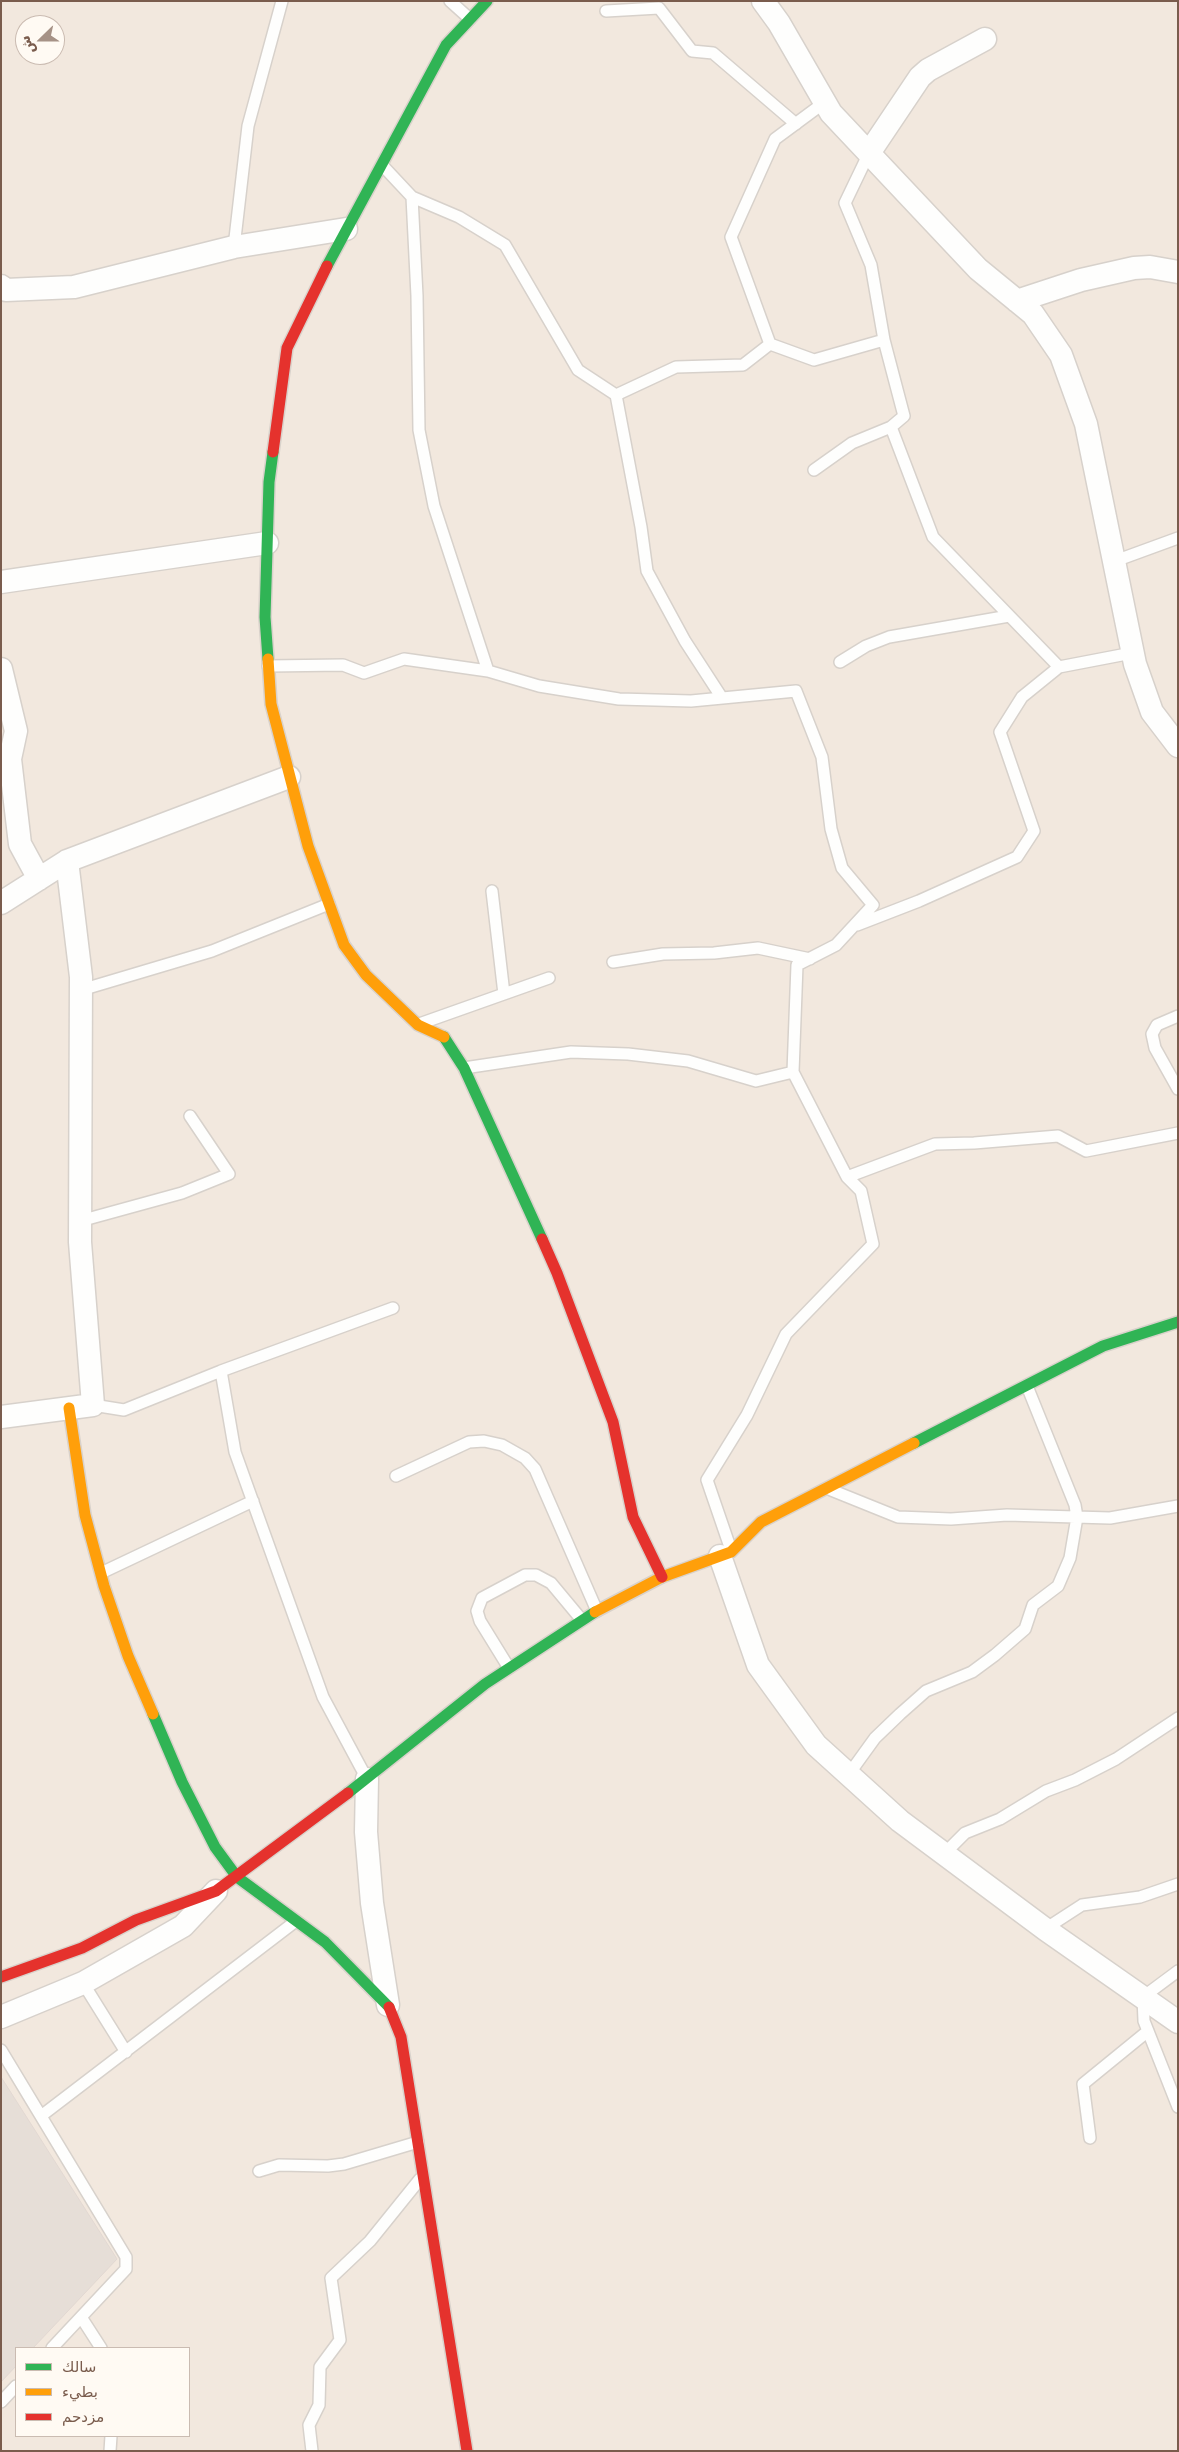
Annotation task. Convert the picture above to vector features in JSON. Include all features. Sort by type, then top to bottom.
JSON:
[{"type":"street","points":[[487,1],[446,45],[380,164],[314,290],[287,348],[269,482],[265,617],[271,704],[308,846],[344,945],[366,975],[418,1025],[445,1037],[464,1068],[557,1273],[613,1422],[632,1517],[662,1577]]},
{"type":"street","points":[[763,1],[779,23],[831,112],[978,269],[1033,314],[1061,355],[1086,424],[1135,664],[1152,712],[1178,746]]},
{"type":"street","points":[[869,153],[920,78],[928,70],[985,38]]},
{"type":"street","points":[[1,286],[6,290],[74,287],[234,246],[346,229]]},
{"type":"street","points":[[1017,301],[1081,280],[1134,268],[1150,267],[1178,272]]},
{"type":"street","points":[[1,582],[267,543]]},
{"type":"street","points":[[1,669],[16,731],[10,759],[20,844],[39,879]]},
{"type":"street","points":[[1,903],[67,861],[289,777]]},
{"type":"street","points":[[1,1417],[93,1405],[80,1221],[81,990],[67,861]]},
{"type":"street","points":[[1,2017],[83,1983],[183,1926],[216,1891],[367,1779],[485,1684],[580,1619],[662,1577],[726,1554],[761,1522],[1103,1346],[1156,1327],[1178,1322]]},
{"type":"street","points":[[69,1408],[85,1515],[100,1574],[128,1656],[182,1782],[215,1846],[237,1877],[325,1942],[388,2005]]},
{"type":"street","points":[[726,1554],[758,1665],[816,1744],[900,1821],[1045,1928],[1178,2022]]},
{"type":"street","points":[[367,1779],[366,1832],[372,1903],[388,2005],[401,2037],[467,2451]]},
{"type":"street","points":[[1,1977],[82,1948],[136,1920],[216,1891]]},
{"type":"street","points":[[46,1960],[58,1993]]},
{"type":"lane","points":[[234,246],[248,126],[282,1]]},
{"type":"lane","points":[[450,1],[470,19]]},
{"type":"lane","points":[[606,11],[658,8],[692,51],[713,53],[796,124]]},
{"type":"lane","points":[[825,102],[775,139],[731,237],[770,344],[814,360],[884,340]]},
{"type":"lane","points":[[814,470],[852,443],[891,427],[904,416],[884,340],[871,265],[846,203],[869,153]]},
{"type":"lane","points":[[380,164],[412,197],[459,217],[505,245],[578,370],[616,395],[641,527],[647,571],[684,641],[722,698]]},
{"type":"lane","points":[[412,197],[417,296],[420,430],[434,506],[488,672]]},
{"type":"lane","points":[[616,395],[676,367],[743,365],[770,344]]},
{"type":"lane","points":[[891,427],[933,537],[1059,666]]},
{"type":"lane","points":[[1115,561],[1178,538]]},
{"type":"lane","points":[[840,662],[866,646],[889,637],[1009,616]]},
{"type":"lane","points":[[853,927],[920,901],[1017,857],[1034,831],[1000,732],[1022,697],[1059,666],[1132,652]]},
{"type":"lane","points":[[268,666],[343,665],[364,673],[404,658],[488,672],[539,686],[619,699],[691,701],[796,691],[822,757],[831,829],[842,868],[872,905],[836,945],[797,965],[793,1072],[847,1177],[861,1191],[873,1244],[786,1334],[746,1415],[707,1480],[726,1554]]},
{"type":"lane","points":[[492,891],[504,994]]},
{"type":"lane","points":[[81,990],[212,951],[329,904]]},
{"type":"lane","points":[[613,962],[663,954],[714,953],[758,948],[810,959]]},
{"type":"lane","points":[[418,1025],[549,978]]},
{"type":"lane","points":[[1178,1016],[1157,1025],[1152,1034],[1155,1048],[1178,1090]]},
{"type":"lane","points":[[464,1068],[571,1052],[628,1054],[688,1061],[756,1081],[793,1072]]},
{"type":"lane","points":[[80,1221],[182,1193],[229,1174],[190,1116]]},
{"type":"lane","points":[[847,1177],[935,1144],[974,1144],[1058,1136],[1086,1151],[1178,1133]]},
{"type":"lane","points":[[93,1405],[124,1410],[221,1371],[393,1308]]},
{"type":"lane","points":[[221,1371],[235,1452],[323,1697],[367,1779]]},
{"type":"lane","points":[[849,1774],[875,1738],[926,1691],[972,1672],[1025,1628],[1033,1605],[1058,1586],[1070,1558],[1077,1517],[1075,1505],[1027,1386]]},
{"type":"lane","points":[[396,1476],[469,1442],[484,1441],[502,1445],[525,1458],[535,1469],[597,1611]]},
{"type":"lane","points":[[827,1488],[898,1518],[951,1519],[1008,1515],[1110,1518],[1178,1506]]},
{"type":"lane","points":[[100,1574],[253,1501]]},
{"type":"lane","points":[[509,1668],[480,1621],[477,1610],[482,1598],[525,1575],[536,1576],[551,1583],[580,1619]]},
{"type":"lane","points":[[944,1854],[965,1833],[1000,1819],[1046,1791],[1075,1780],[1116,1759],[1178,1718]]},
{"type":"lane","points":[[1045,1928],[1082,1905],[1140,1897],[1178,1884]]},
{"type":"lane","points":[[41,2116],[296,1921]]},
{"type":"lane","points":[[1178,1971],[1143,1998],[1144,2021],[1178,2107]]},
{"type":"lane","points":[[83,1983],[126,2052]]},
{"type":"lane","points":[[1090,2138],[1083,2084],[1148,2031]]},
{"type":"lane","points":[[1,2050],[126,2257],[126,2269],[53,2347]]},
{"type":"lane","points":[[258,2171],[279,2165],[328,2166],[344,2164],[418,2142]]},
{"type":"lane","points":[[312,2451],[310,2425],[319,2406],[320,2366],[340,2340],[331,2278],[370,2241],[423,2176]]},
{"type":"lane","points":[[81,2317],[100,2347]]},
{"type":"lane","points":[[1,2402],[15,2387]]},
{"type":"lane","points":[[110,2451],[111,2437]]},
{"type":"shaded area","points":[[1,1],[1178,1],[1178,2451],[1,2451]]},
{"type":"building","points":[[1,2077],[117,2259],[34,2347],[15,2347],[15,2367],[1,2382]]},
{"type":"traffic: fast","points":[[327,266],[446,45],[487,1]]},
{"type":"traffic: fast","points":[[268,659],[265,617],[269,482],[273,452]]},
{"type":"traffic: fast","points":[[444,1037],[464,1068],[542,1239]]},
{"type":"traffic: fast","points":[[914,1443],[1103,1346],[1178,1322]]},
{"type":"traffic: fast","points":[[348,1793],[485,1684],[595,1612]]},
{"type":"traffic: fast","points":[[153,1714],[182,1782],[215,1847],[237,1877],[325,1942],[389,2007]]},
{"type":"traffic: slow","points":[[268,659],[271,704],[308,846],[344,945],[366,975],[418,1025],[444,1037]]},
{"type":"traffic: slow","points":[[69,1408],[85,1515],[104,1586],[128,1656],[153,1714]]},
{"type":"traffic: slow","points":[[595,1612],[662,1577],[731,1552],[761,1522],[914,1443]]},
{"type":"traffic: jam","points":[[273,452],[287,348],[327,266]]},
{"type":"traffic: jam","points":[[542,1239],[557,1273],[613,1422],[633,1517],[662,1577]]},
{"type":"traffic: jam","points":[[1,1977],[82,1948],[136,1920],[216,1891],[348,1793]]},
{"type":"traffic: jam","points":[[389,2007],[401,2037],[467,2451]]}]
